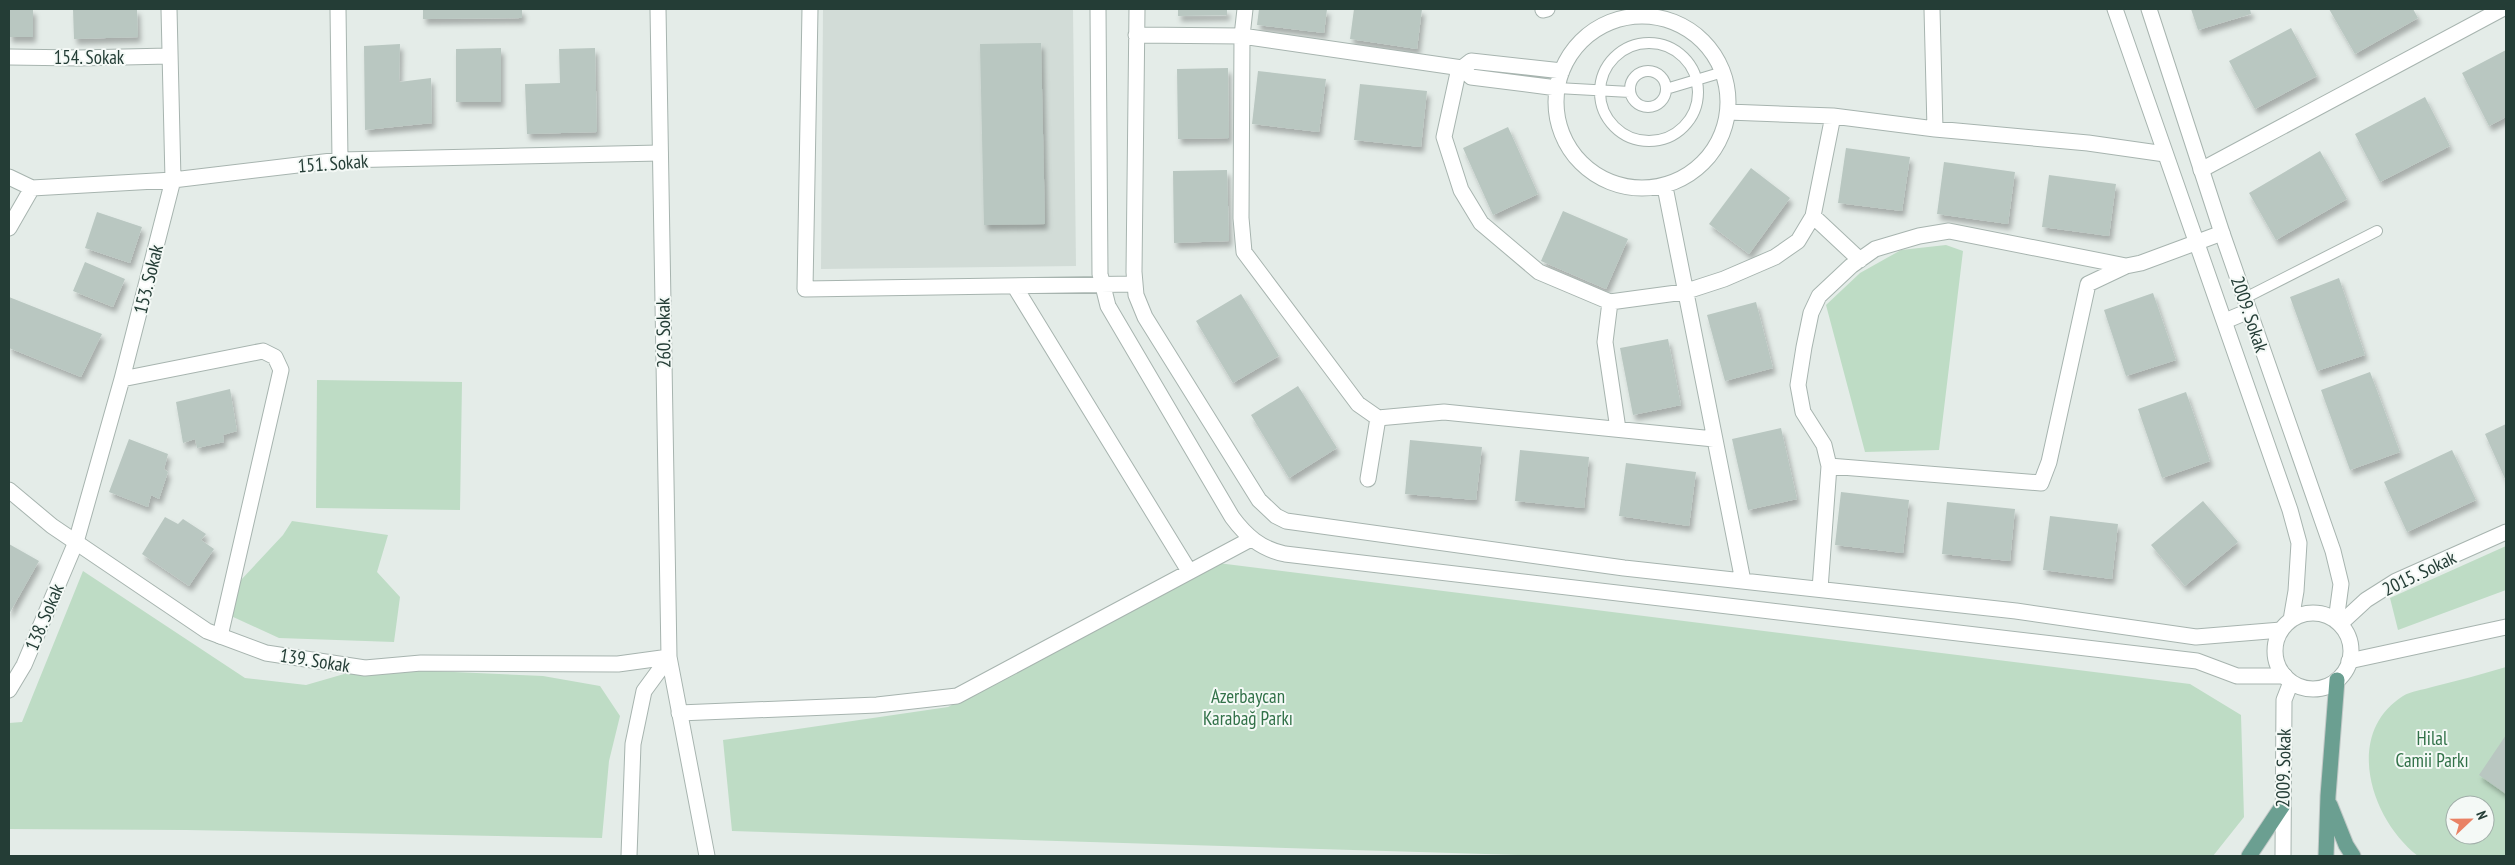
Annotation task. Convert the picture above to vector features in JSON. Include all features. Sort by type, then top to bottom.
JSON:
[{"type":"main road","points":[[2326,856],[2328,798],[2337,680]]},
{"type":"main road","points":[[2328,798],[2346,845],[2353,856]]},
{"type":"main road","points":[[2248,856],[2283,805]]},
{"type":"street","name":"153. Sokak","points":[[76,542],[122,379],[173,180],[168,9]]},
{"type":"street","points":[[338,9],[340,160]]},
{"type":"street","name":"260. Sokak","points":[[658,9],[669,657],[706,856]]},
{"type":"street","points":[[810,9],[805,289],[1102,286],[1134,284]]},
{"type":"street","points":[[1098,9],[1100,274],[1102,286],[1115,321],[1232,517],[1251,539],[1272,552],[2197,662],[2237,676],[2288,679]]},
{"type":"street","points":[[1136,9],[1134,284],[1145,316],[1240,472],[1259,500],[1276,516],[1302,524],[1367,531],[1624,568],[2016,610],[2196,636],[2286,625],[2306,613],[2316,613],[2338,623],[2349,641],[2349,661],[2344,672],[2337,680],[2326,686],[2314,689],[2302,687],[2288,679],[2278,666],[2275,654],[2276,641],[2286,625]]},
{"type":"street","points":[[1244,9],[1242,36],[1241,218],[1244,252],[1358,404],[1378,418],[1444,412],[1714,438]]},
{"type":"street","points":[[1932,9],[1935,129]]},
{"type":"street","name":"2009. Sokak","points":[[2115,9],[2196,244],[2225,321],[2299,543],[2296,591],[2286,625]]},
{"type":"street","name":"2009. Sokak","points":[[2149,9],[2222,233],[2333,551],[2341,584],[2338,623]]},
{"type":"street","points":[[2201,170],[2502,9]]},
{"type":"street","points":[[1640,15],[1665,18],[1687,28],[1706,44],[1720,64],[1727,88],[1728,112],[1724,132],[1718,145],[1701,167],[1684,179],[1665,187],[1641,190],[1616,186],[1594,175],[1576,159],[1563,138],[1556,115],[1557,88],[1562,70],[1576,46],[1594,30],[1616,19],[1640,15]]},
{"type":"street","points":[[1136,35],[1242,36],[1460,68],[1471,77],[1557,88]]},
{"type":"street","name":"154. Sokak","points":[[9,57],[169,56]]},
{"type":"street","points":[[1562,70],[1471,61],[1460,68],[1444,137],[1461,190],[1481,223],[1539,272],[1610,302],[1684,292],[1724,280],[1775,257],[1798,241],[1813,216],[1833,116]]},
{"type":"street","points":[[1728,112],[1833,116],[1935,129],[2088,143],[2165,154]]},
{"type":"street","name":"151. Sokak","points":[[9,177],[32,188],[173,180],[340,160],[660,153]]},
{"type":"street","points":[[1665,187],[1684,292],[1743,581]]},
{"type":"street","points":[[9,228],[32,188]]},
{"type":"street","points":[[1813,216],[1860,260]]},
{"type":"street","points":[[1820,589],[1829,466],[1824,445],[1803,412],[1798,385],[1811,313],[1818,296],[1874,249],[1919,236],[1949,231],[2126,266]]},
{"type":"street","points":[[1829,466],[2042,483],[2049,462],[2088,284],[2126,266],[2141,263],[2222,233]]},
{"type":"street","points":[[1015,287],[1189,571]]},
{"type":"street","points":[[1610,302],[1605,342],[1618,429]]},
{"type":"street","points":[[2225,321],[2247,304]]},
{"type":"street","points":[[122,379],[263,350],[275,357],[282,370],[220,636]]},
{"type":"street","points":[[1368,479],[1378,418]]},
{"type":"street","name":"139. Sokak","points":[[9,490],[52,526],[206,631],[266,653],[365,668],[421,663],[618,664],[669,657]]},
{"type":"street","name":"2015. Sokak","points":[[2338,623],[2366,600],[2396,581],[2506,532]]},
{"type":"street","points":[[680,713],[877,705],[957,696],[1251,539]]},
{"type":"street","name":"138. Sokak","points":[[9,690],[24,665],[76,542]]},
{"type":"street","points":[[2349,661],[2506,627]]},
{"type":"street","points":[[629,856],[633,744],[644,691],[669,657]]},
{"type":"street","name":"2009. Sokak","points":[[2283,856],[2284,700],[2288,679]]},
{"type":"lane","points":[[1646,43],[1674,50],[1688,63],[1696,80],[1698,98],[1688,122],[1675,134],[1650,141],[1633,138],[1618,130],[1606,116],[1600,91],[1603,76],[1613,59],[1628,48],[1646,43]]},
{"type":"lane","points":[[1650,71],[1662,77],[1666,89],[1662,102],[1650,107],[1637,104],[1630,92],[1630,85],[1637,74],[1650,71]]},
{"type":"lane","points":[[1666,89],[1723,72]]},
{"type":"lane","points":[[1557,88],[1630,92]]},
{"type":"lane","points":[[2247,304],[2377,231]]},
{"type":"shaded area","points":[[823,9],[1073,9],[1076,266],[821,269]]},
{"type":"green space","points":[[1946,245],[1963,251],[1939,450],[1865,452],[1826,305],[1860,273],[1901,250]]},
{"type":"green space","points":[[317,380],[462,382],[460,510],[316,508]]},
{"type":"green space","points":[[292,521],[388,535],[377,572],[400,597],[394,642],[279,638],[231,616],[240,581],[283,535]]},
{"type":"green space","points":[[2506,546],[2506,590],[2398,630],[2390,598]]},
{"type":"green space","name":"Azerbaycan Karabağ Parkı","points":[[1218,563],[2190,684],[2241,715],[2244,817],[2213,856],[1551,856],[732,831],[723,740],[948,707]]},
{"type":"green space","points":[[83,571],[245,678],[306,685],[365,668],[543,676],[600,686],[620,716],[609,761],[602,838],[186,830],[9,829],[9,723],[22,722]]},
{"type":"green space","name":"Hilal Camii Parkı","points":[[2506,667],[2506,856],[2418,856],[2401,840],[2387,821],[2377,800],[2370,777],[2369,754],[2373,732],[2384,712],[2406,694]]},
{"type":"building","points":[[9,9],[33,9],[33,37],[9,37]]},
{"type":"building","points":[[73,9],[137,9],[138,37],[74,39]]},
{"type":"building","points":[[423,9],[522,9],[522,18],[423,19]]},
{"type":"building","points":[[1178,9],[1227,9],[1227,15],[1178,16]]},
{"type":"building","points":[[1259,9],[1327,9],[1324,33],[1257,25]]},
{"type":"building","points":[[1354,9],[1422,9],[1417,49],[1350,39]]},
{"type":"building","points":[[2191,9],[2250,9],[2251,14],[2198,30]]},
{"type":"building","points":[[2329,9],[2413,9],[2418,18],[2355,54]]},
{"type":"building","points":[[2291,28],[2317,76],[2255,109],[2229,61]]},
{"type":"building","points":[[1041,43],[1045,224],[984,225],[980,44]]},
{"type":"building","points":[[400,44],[399,82],[431,78],[432,123],[365,130],[364,46]]},
{"type":"building","points":[[501,48],[501,102],[456,102],[456,49]]},
{"type":"building","points":[[595,48],[597,132],[527,134],[525,84],[560,83],[559,49]]},
{"type":"building","points":[[2506,50],[2506,117],[2489,126],[2462,73]]},
{"type":"building","points":[[1228,68],[1229,138],[1178,139],[1177,69]]},
{"type":"building","points":[[1258,71],[1326,79],[1319,132],[1252,124]]},
{"type":"building","points":[[1360,84],[1427,91],[1421,147],[1354,140]]},
{"type":"building","points":[[2425,97],[2450,146],[2380,182],[2355,134]]},
{"type":"building","points":[[1508,127],[1538,194],[1493,215],[1463,148]]},
{"type":"building","points":[[1846,148],[1910,157],[1902,211],[1838,203]]},
{"type":"building","points":[[2320,151],[2347,199],[2276,240],[2249,193]]},
{"type":"building","points":[[1944,162],[2015,172],[2008,224],[1937,214]]},
{"type":"building","points":[[1751,168],[1790,198],[1749,254],[1709,224]]},
{"type":"building","points":[[1227,170],[1229,241],[1174,243],[1173,171]]},
{"type":"building","points":[[2049,175],[2116,184],[2109,236],[2042,227]]},
{"type":"building","points":[[1563,211],[1628,239],[1606,289],[1541,261]]},
{"type":"building","points":[[97,212],[142,227],[130,263],[85,248]]},
{"type":"building","points":[[85,262],[125,279],[113,307],[73,291]]},
{"type":"building","points":[[2339,278],[2365,355],[2317,371],[2290,297]]},
{"type":"building","points":[[2153,293],[2176,360],[2126,376],[2104,310]]},
{"type":"building","points":[[1241,294],[1279,356],[1233,383],[1196,321]]},
{"type":"building","points":[[9,297],[102,334],[81,377],[9,348]]},
{"type":"building","points":[[1756,302],[1773,368],[1725,381],[1707,315]]},
{"type":"building","points":[[1668,339],[1681,405],[1633,415],[1620,348]]},
{"type":"building","points":[[2370,372],[2400,452],[2350,470],[2321,390]]},
{"type":"building","points":[[1298,386],[1337,448],[1289,478],[1251,415]]},
{"type":"building","points":[[230,389],[237,431],[223,435],[224,442],[197,448],[195,439],[183,443],[176,402]]},
{"type":"building","points":[[2186,392],[2210,461],[2162,478],[2138,409]]},
{"type":"building","points":[[2506,424],[2506,481],[2485,434]]},
{"type":"building","points":[[1781,428],[1797,499],[1748,510],[1732,439]]},
{"type":"building","points":[[129,439],[168,454],[164,469],[168,472],[159,499],[151,495],[148,507],[109,492]]},
{"type":"building","points":[[1410,440],[1482,447],[1476,500],[1405,494]]},
{"type":"building","points":[[1520,450],[1589,457],[1584,508],[1515,501]]},
{"type":"building","points":[[2452,450],[2476,500],[2407,532],[2384,482]]},
{"type":"building","points":[[1626,463],[1696,472],[1689,526],[1619,516]]},
{"type":"building","points":[[1841,492],[1909,500],[1903,553],[1835,545]]},
{"type":"building","points":[[2203,501],[2238,542],[2185,586],[2151,545]]},
{"type":"building","points":[[1947,502],[2015,509],[2010,561],[1942,554]]},
{"type":"building","points":[[2050,516],[2118,524],[2112,579],[2043,570]]},
{"type":"building","points":[[165,517],[178,524],[183,519],[206,534],[201,540],[214,549],[189,586],[142,554]]},
{"type":"building","points":[[9,544],[39,561],[9,614]]},
{"type":"building","points":[[2506,735],[2506,794],[2479,775]]}]
